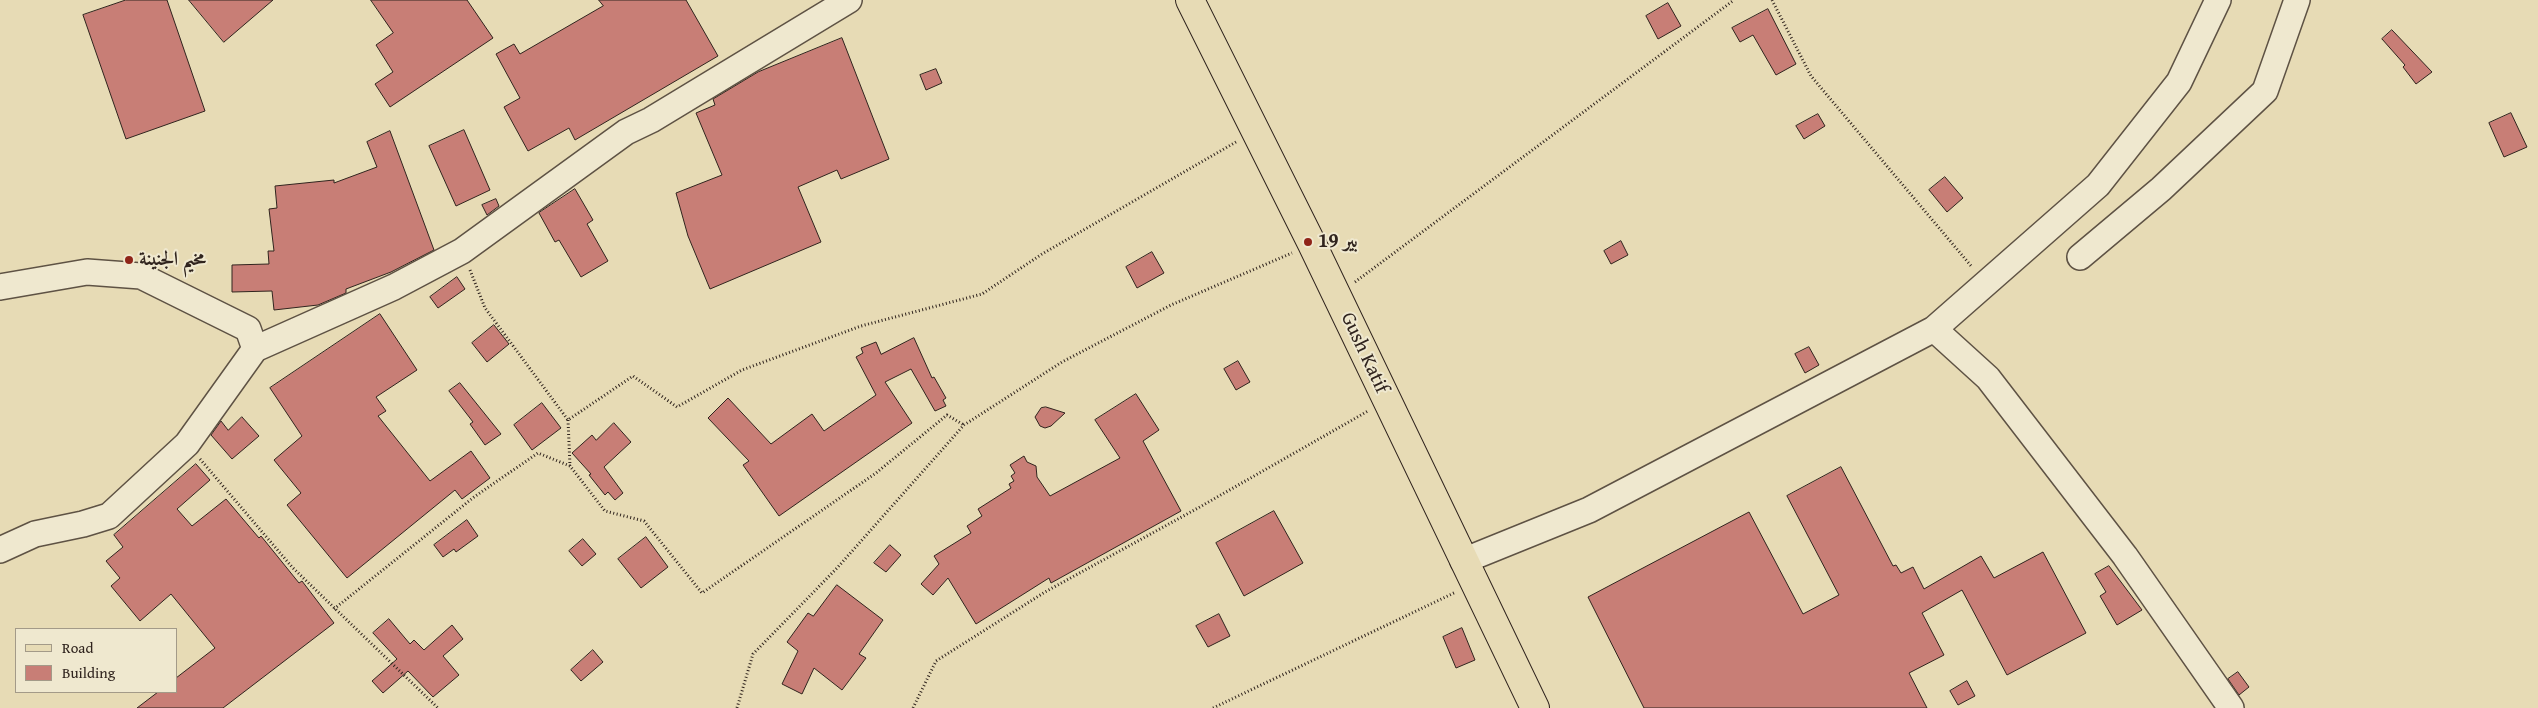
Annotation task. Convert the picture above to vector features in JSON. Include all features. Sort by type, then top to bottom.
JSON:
[{"type":"main road","name":"Gush Katif","points":[[1190,0],[1254,132],[1312,244],[1535,708]]},
{"type":"street","points":[[0,550],[35,534],[83,524],[109,516],[187,444],[256,349],[394,287],[462,250],[626,132],[651,120],[849,0]]},
{"type":"street","points":[[1468,572],[1934,330],[2098,185],[2180,82],[2218,0]]},
{"type":"street","points":[[2080,257],[2161,190],[2265,91],[2297,0]]},
{"type":"street","points":[[0,287],[86,272],[141,276],[248,329],[256,349]]},
{"type":"street","points":[[1934,330],[1988,378],[2125,556],[2231,708]]},
{"type":"path","points":[[1336,295],[1734,0]]},
{"type":"path","points":[[1772,0],[1811,76],[1987,285]]},
{"type":"path","points":[[568,420],[633,376],[677,407],[742,370],[860,326],[982,294],[1042,254],[1254,132]]},
{"type":"path","points":[[737,708],[753,654],[838,567],[964,425],[1030,382],[1171,305],[1312,244]]},
{"type":"path","points":[[462,250],[485,308],[568,420],[570,466]]},
{"type":"path","points":[[912,708],[936,661],[981,631],[1045,592],[1198,508],[1386,400]]},
{"type":"path","points":[[334,609],[474,497],[538,453],[570,466],[605,511],[644,521],[702,593],[876,474],[947,416],[964,425]]},
{"type":"path","points":[[187,444],[292,568],[438,708]]},
{"type":"path","points":[[1213,708],[1468,572]]},
{"type":"building","points":[[126,0],[167,0],[205,111],[126,139],[83,15]]},
{"type":"building","points":[[189,0],[273,0],[224,42]]},
{"type":"building","points":[[371,0],[467,0],[493,38],[390,107],[375,84],[393,72],[376,45],[393,33]]},
{"type":"building","points":[[599,0],[686,0],[718,56],[575,140],[569,128],[528,151],[504,107],[520,98],[496,54],[514,44],[520,54],[603,6]]},
{"type":"building","points":[[1668,3],[1681,26],[1658,39],[1646,16]]},
{"type":"building","points":[[1768,9],[1796,64],[1776,75],[1753,35],[1740,42],[1732,28]]},
{"type":"building","points":[[2392,30],[2432,72],[2416,84],[2403,67],[2405,65],[2382,39]]},
{"type":"building","points":[[842,38],[889,159],[841,179],[837,170],[798,187],[821,242],[710,289],[688,236],[676,193],[722,175],[696,113],[715,105],[713,99],[758,72]]},
{"type":"building","points":[[936,69],[942,83],[926,90],[920,75]]},
{"type":"building","points":[[2511,113],[2527,147],[2504,157],[2489,123]]},
{"type":"building","points":[[1818,114],[1825,126],[1804,139],[1796,126]]},
{"type":"building","points":[[464,130],[490,190],[456,206],[429,146]]},
{"type":"building","points":[[390,131],[434,250],[391,272],[346,289],[346,293],[318,305],[274,310],[272,291],[232,292],[232,265],[269,264],[268,251],[274,251],[269,209],[277,208],[275,186],[334,180],[334,183],[377,167],[367,142]]},
{"type":"building","points":[[1945,177],[1963,198],[1947,212],[1929,190]]},
{"type":"building","points":[[575,189],[593,220],[587,224],[608,261],[581,277],[559,240],[555,242],[539,213]]},
{"type":"building","points":[[496,199],[499,206],[487,215],[482,205]]},
{"type":"building","points":[[1621,241],[1628,255],[1611,264],[1604,251]]},
{"type":"building","points":[[1152,252],[1164,273],[1137,288],[1126,267]]},
{"type":"building","points":[[457,277],[465,289],[438,308],[430,297]]},
{"type":"building","points":[[380,314],[417,370],[376,397],[386,411],[378,416],[430,481],[471,451],[490,478],[462,499],[455,490],[347,578],[287,505],[301,493],[274,460],[302,436],[270,388]]},
{"type":"building","points":[[494,325],[509,344],[487,362],[472,343]]},
{"type":"building","points":[[914,338],[932,378],[934,377],[946,398],[943,400],[946,406],[935,411],[911,369],[885,382],[912,423],[779,516],[743,465],[749,461],[708,418],[728,398],[771,444],[812,414],[824,431],[876,395],[856,357],[863,353],[861,348],[876,342],[881,354]]},
{"type":"building","points":[[1809,347],[1819,365],[1805,373],[1795,354]]},
{"type":"building","points":[[1238,361],[1250,382],[1236,390],[1224,369]]},
{"type":"building","points":[[460,383],[501,434],[485,445],[470,424],[473,422],[449,391]]},
{"type":"building","points":[[1136,394],[1159,430],[1143,441],[1181,511],[1051,583],[1049,578],[976,624],[948,578],[933,595],[921,584],[939,564],[934,556],[971,533],[967,526],[982,516],[978,509],[1011,488],[1009,484],[1014,481],[1011,476],[1015,473],[1010,465],[1024,456],[1027,462],[1036,466],[1037,477],[1050,496],[1120,458],[1095,420]]},
{"type":"building","points":[[542,403],[561,428],[532,450],[514,425]]},
{"type":"building","points":[[1046,407],[1065,413],[1051,426],[1045,428],[1040,426],[1035,417],[1041,408]]},
{"type":"building","points":[[242,417],[259,436],[232,459],[211,435],[221,421],[228,430]]},
{"type":"building","points":[[614,423],[631,442],[604,467],[623,493],[615,500],[608,492],[605,495],[589,475],[591,474],[572,453],[592,435],[596,440]]},
{"type":"building","points":[[196,464],[210,480],[177,509],[192,526],[226,499],[259,538],[261,536],[299,583],[302,581],[334,623],[223,708],[137,708],[157,693],[178,693],[178,676],[215,648],[171,594],[140,621],[111,586],[120,578],[106,561],[123,547],[114,535]]},
{"type":"building","points":[[1841,467],[1893,566],[1896,565],[1901,573],[1913,567],[1924,589],[1981,556],[1994,578],[2043,552],[2086,633],[2007,675],[1962,590],[1922,613],[1944,655],[1909,673],[1927,708],[1644,708],[1588,597],[1749,512],[1803,614],[1839,595],[1787,496]]},
{"type":"building","points":[[1274,511],[1303,563],[1244,596],[1216,543]]},
{"type":"building","points":[[467,520],[478,536],[456,552],[454,549],[443,557],[434,545]]},
{"type":"building","points":[[646,537],[668,567],[641,588],[618,559]]},
{"type":"building","points":[[583,539],[596,554],[582,566],[569,551]]},
{"type":"building","points":[[890,545],[901,555],[886,572],[874,563]]},
{"type":"building","points":[[2109,566],[2142,610],[2117,625],[2100,596],[2106,592],[2095,574]]},
{"type":"building","points":[[837,585],[883,620],[859,654],[866,658],[842,690],[814,668],[802,694],[782,684],[798,651],[787,642],[808,613],[813,616]]},
{"type":"building","points":[[1219,614],[1230,636],[1208,647],[1196,626]]},
{"type":"building","points":[[389,619],[410,644],[414,640],[424,650],[452,625],[463,639],[443,656],[459,675],[433,697],[408,671],[383,693],[372,681],[397,659],[373,633]]},
{"type":"building","points":[[1462,628],[1475,660],[1456,668],[1443,637]]},
{"type":"building","points":[[593,650],[603,662],[581,681],[571,670]]},
{"type":"building","points":[[2238,672],[2249,687],[2239,695],[2228,679]]},
{"type":"building","points":[[1967,681],[1975,696],[1958,705],[1950,691]]},
{"type":"place","name":"بير 19","points":[[1308,242]]},
{"type":"place","name":"مخيم الجنينة","points":[[129,260]]}]
